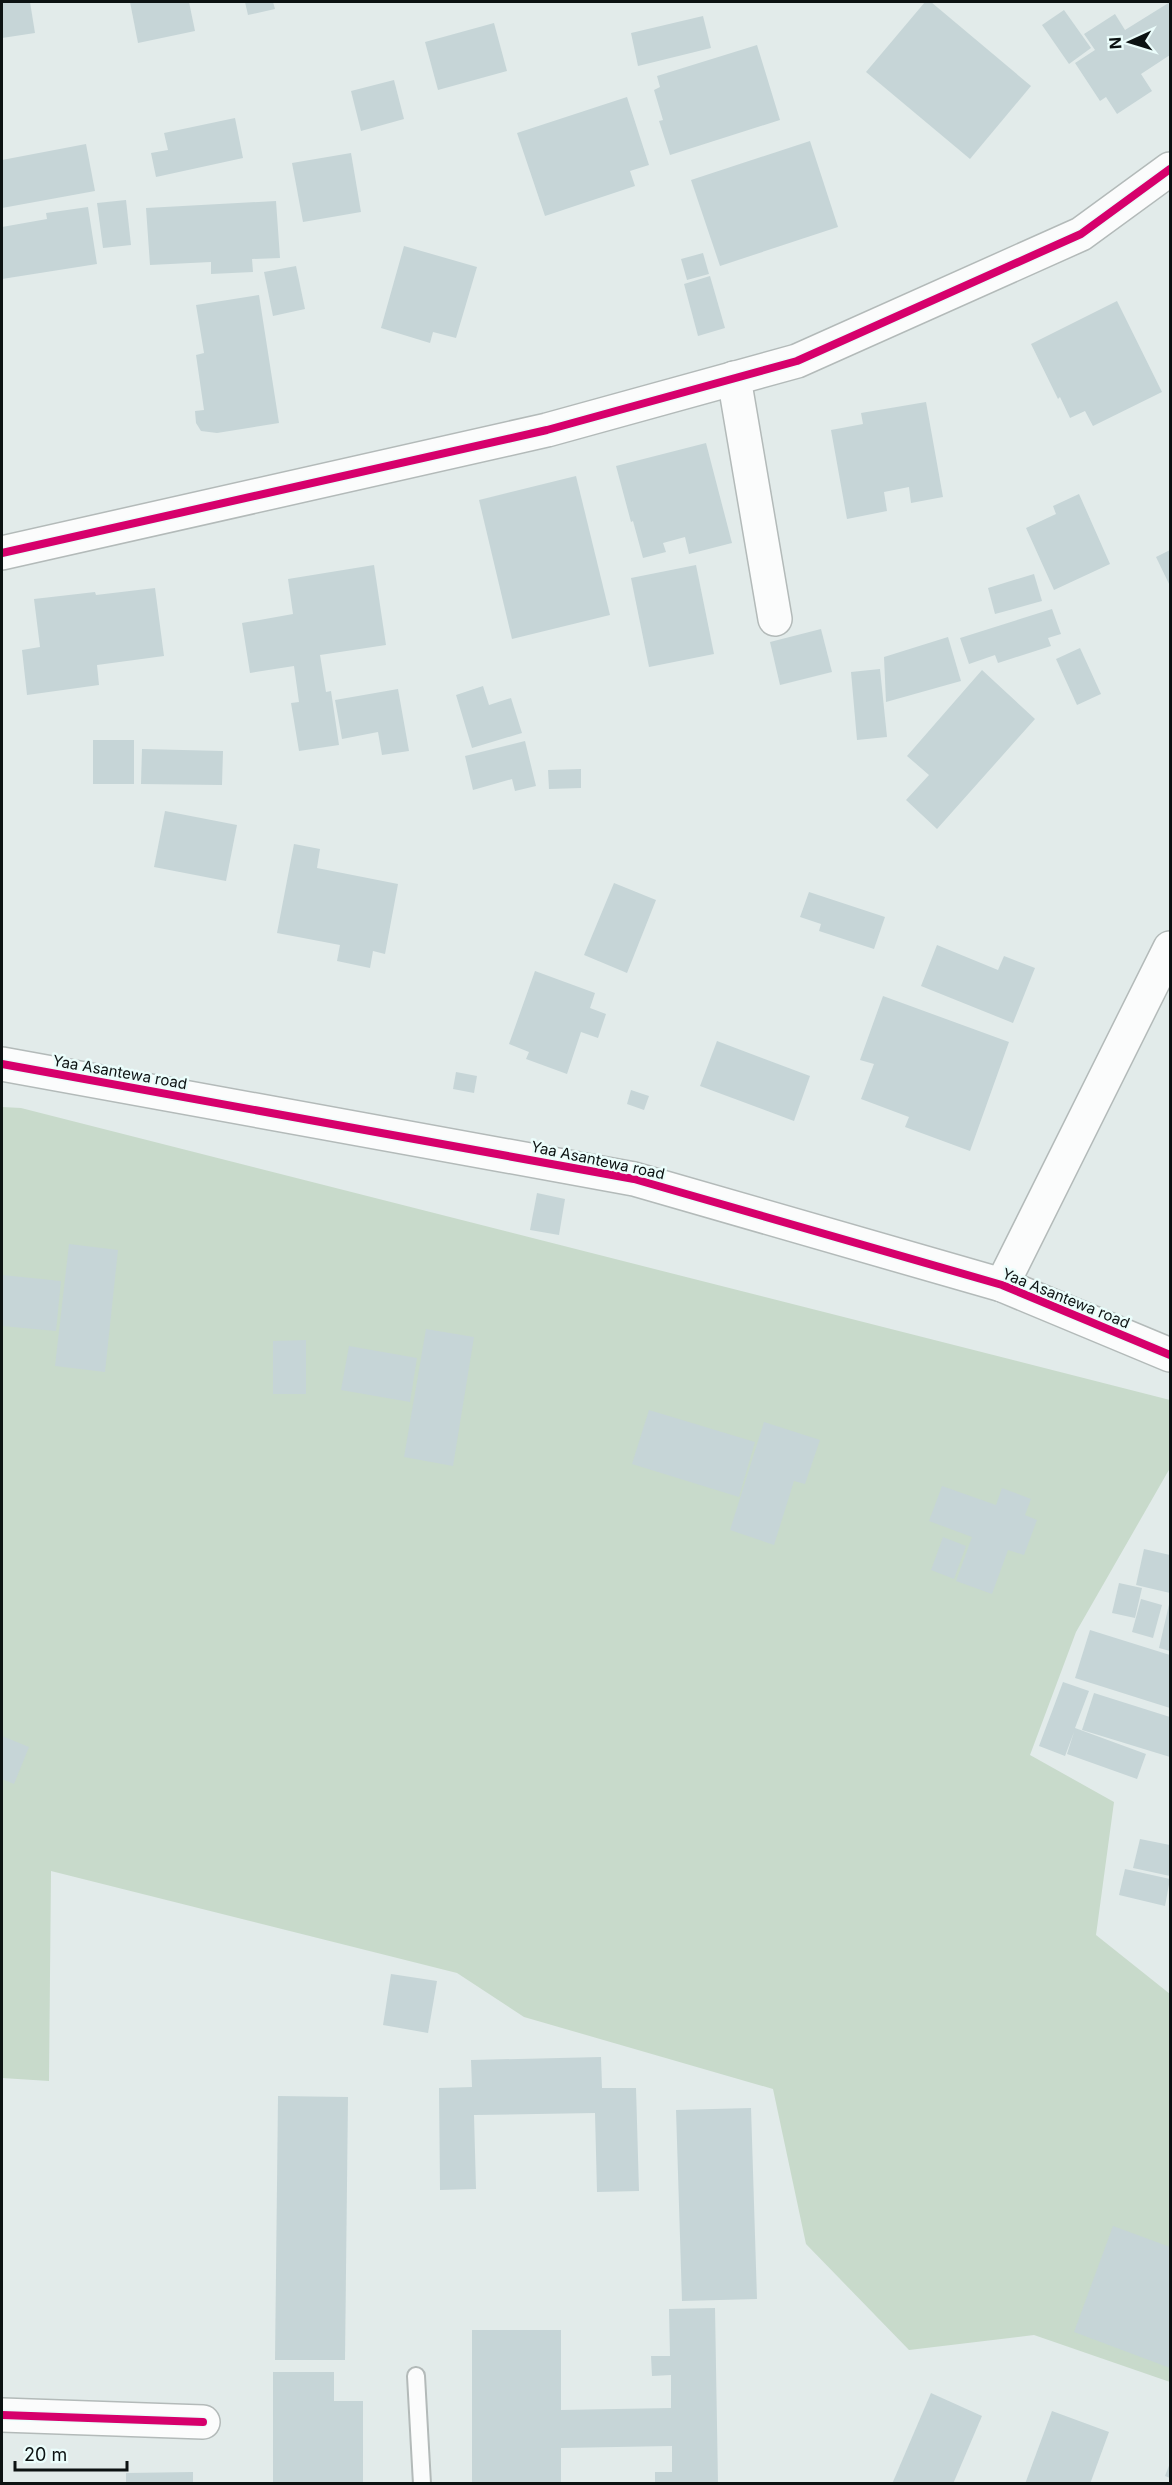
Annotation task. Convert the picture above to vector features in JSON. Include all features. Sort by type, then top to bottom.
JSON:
[{"type":"street","points":[[2,553],[547,429],[796,361],[1081,234],[1170,169]]},
{"type":"street","points":[[734,378],[775,619]]},
{"type":"street","points":[[1002,1285],[1170,948]]},
{"type":"street","name":"Yaa Asantewa road","points":[[2,1064],[634,1179],[1002,1285],[1170,1355]]},
{"type":"street","points":[[2,2415],[203,2422]]},
{"type":"lane","points":[[417,2376],[422,2484]]},
{"type":"green space","points":[[2,1107],[21,1108],[1170,1400],[1170,1468],[1076,1632],[1030,1755],[1114,1802],[1096,1935],[1170,1994],[1170,2382],[1034,2335],[909,2350],[806,2244],[773,2089],[524,2017],[457,1973],[51,1871],[49,2081],[2,2078]]},
{"type":"building","points":[[2,2],[30,2],[35,33],[2,38]]},
{"type":"building","points":[[130,2],[189,2],[195,31],[138,43]]},
{"type":"building","points":[[245,2],[273,2],[275,9],[248,15]]},
{"type":"building","points":[[925,2],[931,2],[1031,86],[970,159],[866,72]]},
{"type":"building","points":[[1170,2],[1170,55],[1141,74],[1152,91],[1117,114],[1106,97],[1100,101],[1075,63],[1095,50],[1084,34],[1115,14],[1125,30]]},
{"type":"building","points":[[1064,10],[1091,48],[1069,64],[1042,25]]},
{"type":"building","points":[[703,16],[711,48],[638,66],[631,33]]},
{"type":"building","points":[[494,23],[507,71],[438,90],[425,42]]},
{"type":"building","points":[[757,45],[780,120],[670,155],[659,121],[663,120],[654,90],[660,87],[657,76]]},
{"type":"building","points":[[394,80],[404,119],[361,131],[351,91]]},
{"type":"building","points":[[627,97],[649,165],[630,171],[635,186],[545,216],[517,133]]},
{"type":"building","points":[[235,118],[243,158],[156,177],[151,153],[168,150],[164,133]]},
{"type":"building","points":[[810,141],[838,227],[720,266],[691,180]]},
{"type":"building","points":[[86,144],[95,191],[2,208],[2,160]]},
{"type":"building","points":[[351,153],[361,212],[303,222],[292,163]]},
{"type":"building","points":[[126,200],[131,245],[103,248],[97,203]]},
{"type":"building","points":[[276,201],[280,258],[252,259],[253,272],[211,274],[211,262],[150,265],[146,208]]},
{"type":"building","points":[[88,207],[97,264],[2,279],[2,227],[47,219],[46,213]]},
{"type":"building","points":[[404,246],[477,267],[456,338],[433,332],[430,343],[381,328]]},
{"type":"building","points":[[703,253],[709,274],[687,280],[681,259]]},
{"type":"building","points":[[296,266],[305,309],[273,316],[264,272]]},
{"type":"building","points":[[710,276],[725,328],[698,336],[684,284]]},
{"type":"building","points":[[259,295],[279,423],[217,433],[201,431],[196,423],[195,411],[204,410],[196,355],[204,353],[196,305]]},
{"type":"building","points":[[1117,301],[1162,392],[1093,426],[1085,411],[1070,418],[1031,344]]},
{"type":"building","points":[[926,402],[943,497],[911,503],[909,487],[884,492],[887,511],[847,519],[831,430],[863,424],[861,413]]},
{"type":"building","points":[[706,443],[732,543],[689,554],[685,537],[663,543],[666,552],[643,558],[616,466]]},
{"type":"building","points":[[576,476],[610,615],[512,639],[479,500]]},
{"type":"building","points":[[1079,494],[1110,564],[1054,590],[1026,528],[1056,514],[1053,506]]},
{"type":"building","points":[[1170,550],[1170,586],[1156,557]]},
{"type":"building","points":[[374,565],[386,645],[320,655],[326,692],[331,691],[339,745],[299,751],[291,703],[299,702],[294,666],[250,673],[242,623],[293,614],[288,579]]},
{"type":"building","points":[[696,565],[714,654],[649,667],[631,578]]},
{"type":"building","points":[[1034,574],[1042,601],[995,614],[988,588]]},
{"type":"building","points":[[155,588],[164,656],[97,665],[99,685],[27,695],[22,650],[40,647],[34,599]]},
{"type":"building","points":[[1052,609],[1061,634],[1048,638],[1051,646],[998,663],[995,655],[969,664],[960,638]]},
{"type":"building","points":[[821,629],[832,672],[780,685],[770,642]]},
{"type":"building","points":[[948,637],[961,681],[886,702],[884,657]]},
{"type":"building","points":[[1080,648],[1101,694],[1077,705],[1056,659]]},
{"type":"building","points":[[880,669],[887,737],[857,740],[851,672]]},
{"type":"building","points":[[982,670],[1035,719],[937,829],[906,800],[929,775],[907,756]]},
{"type":"building","points":[[483,686],[489,705],[511,698],[522,733],[472,748],[456,695]]},
{"type":"building","points":[[398,689],[409,751],[382,755],[378,732],[342,739],[335,700]]},
{"type":"building","points":[[93,740],[134,740],[134,784],[93,784]]},
{"type":"building","points":[[525,741],[536,786],[515,791],[512,779],[473,790],[465,756]]},
{"type":"building","points":[[142,749],[223,751],[222,785],[141,784]]},
{"type":"building","points":[[581,769],[581,788],[549,789],[548,770]]},
{"type":"building","points":[[165,811],[237,825],[226,881],[154,867]]},
{"type":"building","points":[[294,844],[320,849],[317,868],[398,884],[385,954],[373,951],[370,968],[337,961],[340,945],[277,933]]},
{"type":"building","points":[[614,883],[656,900],[627,973],[584,955]]},
{"type":"building","points":[[809,892],[885,917],[874,949],[819,931],[821,924],[800,917]]},
{"type":"building","points":[[937,945],[998,970],[1004,956],[1035,968],[1013,1023],[921,986]]},
{"type":"building","points":[[535,971],[595,993],[590,1008],[606,1014],[598,1038],[581,1032],[567,1074],[526,1059],[529,1052],[509,1044]]},
{"type":"building","points":[[883,996],[1009,1042],[970,1151],[905,1127],[909,1117],[861,1099],[874,1064],[860,1060]]},
{"type":"building","points":[[717,1041],[810,1076],[794,1121],[700,1086]]},
{"type":"building","points":[[456,1072],[477,1076],[474,1093],[453,1089]]},
{"type":"building","points":[[631,1090],[649,1096],[644,1110],[627,1104]]},
{"type":"building","points":[[537,1193],[565,1199],[559,1235],[530,1230]]},
{"type":"building","points":[[69,1244],[118,1250],[105,1372],[55,1366]]},
{"type":"building","points":[[2,1275],[61,1281],[56,1331],[2,1326]]},
{"type":"building","points":[[426,1329],[474,1337],[453,1466],[404,1457]]},
{"type":"building","points":[[306,1340],[306,1394],[273,1394],[273,1341]]},
{"type":"building","points":[[349,1346],[417,1358],[410,1402],[341,1390]]},
{"type":"building","points":[[649,1410],[755,1442],[739,1497],[632,1464]]},
{"type":"building","points":[[764,1422],[820,1440],[805,1484],[794,1481],[774,1545],[730,1530]]},
{"type":"building","points":[[942,1486],[996,1505],[1002,1488],[1031,1499],[1025,1515],[1037,1520],[1024,1555],[1008,1550],[992,1594],[956,1581],[972,1537],[929,1521]]},
{"type":"building","points":[[943,1537],[966,1546],[954,1579],[931,1570]]},
{"type":"building","points":[[1144,1549],[1170,1555],[1170,1593],[1136,1585]]},
{"type":"building","points":[[1119,1583],[1142,1588],[1135,1618],[1112,1613]]},
{"type":"building","points":[[1141,1599],[1162,1605],[1153,1638],[1132,1632]]},
{"type":"building","points":[[1170,1600],[1170,1651],[1159,1648]]},
{"type":"building","points":[[1090,1630],[1170,1655],[1170,1708],[1075,1678]]},
{"type":"building","points":[[1063,1682],[1089,1691],[1075,1728],[1146,1754],[1137,1779],[1067,1754],[1074,1732],[1065,1756],[1039,1746]]},
{"type":"building","points":[[1094,1693],[1170,1717],[1170,1757],[1082,1730]]},
{"type":"building","points":[[2,1736],[29,1747],[14,1784],[2,1779]]},
{"type":"building","points":[[1140,1839],[1170,1845],[1170,1876],[1133,1868]]},
{"type":"building","points":[[1125,1869],[1170,1879],[1165,1906],[1119,1895]]},
{"type":"building","points":[[391,1974],[437,1981],[428,2033],[383,2025]]},
{"type":"building","points":[[601,2057],[602,2088],[636,2088],[639,2191],[597,2192],[595,2113],[474,2115],[476,2189],[440,2190],[439,2088],[472,2087],[471,2060]]},
{"type":"building","points":[[278,2096],[348,2097],[345,2360],[275,2360]]},
{"type":"building","points":[[751,2108],[757,2299],[682,2301],[676,2110]]},
{"type":"building","points":[[1113,2226],[1170,2247],[1170,2368],[1074,2332]]},
{"type":"building","points":[[715,2308],[718,2484],[655,2484],[655,2472],[672,2472],[672,2446],[561,2448],[561,2484],[472,2484],[472,2330],[561,2330],[561,2410],[671,2408],[671,2375],[652,2376],[651,2356],[670,2356],[669,2309]]},
{"type":"building","points":[[273,2372],[334,2372],[334,2401],[363,2401],[363,2484],[273,2484]]},
{"type":"building","points":[[931,2393],[982,2416],[953,2484],[892,2484]]},
{"type":"building","points":[[1052,2411],[1109,2432],[1090,2484],[1025,2484]]},
{"type":"building","points":[[1170,2463],[1170,2478],[1165,2476]]},
{"type":"building","points":[[193,2472],[193,2484],[126,2484],[126,2473]]},
{"type":"cycle path","points":[[2,553],[547,430],[797,361],[1081,234],[1170,169]]},
{"type":"cycle path","points":[[2,1064],[634,1179],[1002,1285],[1170,1355]]},
{"type":"cycle path","points":[[2,2415],[203,2422]]}]
